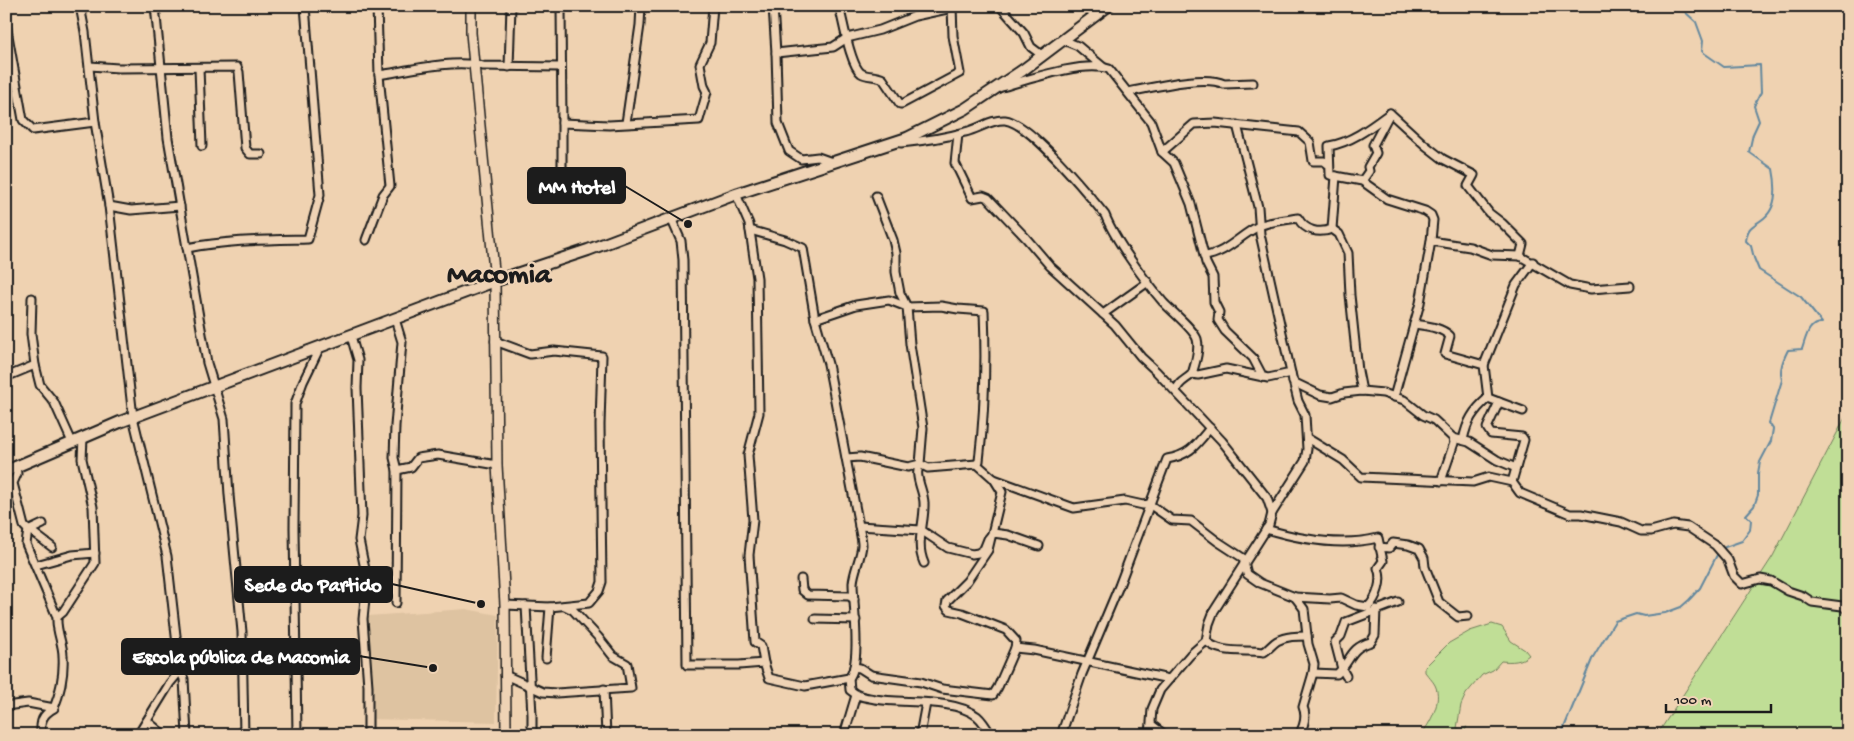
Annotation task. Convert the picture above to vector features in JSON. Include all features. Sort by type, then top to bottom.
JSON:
[{"type":"main road","points":[[6,471],[133,417],[395,320],[494,281],[588,250],[736,194],[907,138],[965,109],[996,89],[1108,6]]},
{"type":"street","points":[[80,6],[90,66],[95,122],[109,206],[133,417],[167,556],[180,671],[184,679],[187,735]]},
{"type":"street","points":[[155,6],[168,138],[207,363],[224,418],[242,632],[244,735]]},
{"type":"street","points":[[187,248],[215,243],[308,239],[320,194],[305,6]]},
{"type":"street","points":[[366,240],[383,195],[390,186],[380,75],[377,6]]},
{"type":"street","points":[[471,6],[471,33],[494,281],[497,465],[505,605],[506,735]]},
{"type":"street","points":[[509,67],[511,6]]},
{"type":"street","points":[[561,6],[562,188]]},
{"type":"street","points":[[626,123],[641,6]]},
{"type":"street","points":[[562,123],[609,125],[699,120],[708,92],[704,86],[700,64],[710,43],[713,6]]},
{"type":"street","points":[[772,6],[776,53],[778,123],[789,151],[801,159],[818,157],[832,162]]},
{"type":"street","points":[[776,53],[833,47],[847,38],[880,30],[915,16],[952,7],[953,36],[960,72],[904,104],[900,104],[883,79],[860,72],[849,51],[847,38],[839,6]]},
{"type":"street","points":[[1000,6],[1024,33],[1031,47],[1043,56]]},
{"type":"street","points":[[6,24],[23,120],[33,130],[95,122]]},
{"type":"street","points":[[1075,31],[1078,46]]},
{"type":"street","points":[[1063,40],[1078,46],[1109,70],[1151,122],[1162,152],[1174,163],[1191,204],[1204,256],[1213,277],[1214,302],[1220,312],[1218,320],[1225,331],[1253,358],[1263,377]]},
{"type":"street","points":[[380,75],[445,65],[561,67]]},
{"type":"street","points":[[90,66],[118,68],[237,67],[245,148],[250,154],[261,154]]},
{"type":"street","points":[[996,89],[1051,73],[1078,68],[1103,67]]},
{"type":"street","points":[[199,68],[202,146]]},
{"type":"street","points":[[1128,92],[1179,82],[1253,83]]},
{"type":"street","points":[[1390,113],[1350,140],[1329,146],[1329,164],[1330,175],[1362,181],[1387,199],[1424,211],[1431,215],[1433,220],[1426,273],[1394,397]]},
{"type":"street","points":[[1362,181],[1369,171],[1368,167],[1376,153],[1373,145],[1390,113]]},
{"type":"street","points":[[1390,113],[1413,136],[1443,159],[1474,175],[1468,186],[1489,213],[1524,244],[1520,256]]},
{"type":"street","points":[[888,144],[902,144],[958,134],[990,122],[1006,120],[1039,142],[1105,215],[1110,227],[1162,301],[1196,338],[1198,347],[1192,374],[1181,382],[1176,392]]},
{"type":"street","points":[[1162,152],[1194,124],[1214,123],[1299,132],[1310,142],[1313,161],[1324,161],[1329,164]]},
{"type":"street","points":[[1150,735],[1152,708],[1160,690],[1206,640],[1214,611],[1266,529],[1272,513],[1305,461],[1307,438],[1305,416],[1298,401],[1291,374],[1259,226],[1258,207],[1237,125]]},
{"type":"street","points":[[958,134],[955,163],[972,198],[983,196],[988,198],[1050,266],[1114,324],[1140,357],[1222,441],[1267,498],[1272,513]]},
{"type":"street","points":[[1332,229],[1336,176]]},
{"type":"street","points":[[736,194],[749,224],[757,278],[759,413],[748,455],[754,520],[749,556],[756,642],[761,646],[768,678],[805,686],[849,678]]},
{"type":"street","points":[[876,196],[893,240],[900,293],[907,308],[922,428],[918,473],[924,503],[919,545],[924,563]]},
{"type":"street","points":[[109,206],[131,210],[180,206]]},
{"type":"street","points":[[671,218],[681,241],[683,260],[686,396],[687,665],[764,663]]},
{"type":"street","points":[[1204,256],[1212,256],[1222,251],[1259,226],[1298,218],[1308,229],[1323,232],[1332,229]]},
{"type":"street","points":[[1332,229],[1339,234],[1348,253],[1350,295],[1362,391]]},
{"type":"street","points":[[750,230],[785,240],[803,248],[816,319],[828,364],[862,545],[853,581],[856,620],[854,667],[849,678],[850,690],[856,695],[888,701],[946,704],[969,710],[979,717],[991,735]]},
{"type":"street","points":[[1431,241],[1470,247],[1492,255],[1520,256],[1570,285],[1591,289],[1630,286]]},
{"type":"street","points":[[1488,398],[1484,365],[1516,286],[1533,262]]},
{"type":"street","points":[[1103,314],[1148,282]]},
{"type":"street","points":[[32,298],[31,334],[40,385],[54,402],[72,442]]},
{"type":"street","points":[[816,319],[856,305],[889,300],[907,308],[941,306],[984,311],[986,360],[984,419],[980,461],[977,464]]},
{"type":"street","points":[[395,320],[402,342],[394,458],[397,470],[396,603]]},
{"type":"street","points":[[1414,324],[1448,333],[1450,336],[1445,354],[1484,365]]},
{"type":"street","points":[[351,336],[358,360],[357,388],[362,516],[359,540],[367,580],[363,619],[368,686],[368,735]]},
{"type":"street","points":[[495,342],[530,354],[554,352],[602,356],[600,425],[602,582],[599,592],[589,603],[550,607],[505,605]]},
{"type":"street","points":[[297,735],[294,528],[295,404],[303,382],[320,347]]},
{"type":"street","points":[[6,378],[35,365]]},
{"type":"street","points":[[1192,374],[1198,375],[1226,369],[1268,378],[1291,374]]},
{"type":"street","points":[[1293,382],[1320,395],[1332,397],[1344,393],[1362,391],[1382,393],[1404,400],[1423,415],[1434,420],[1453,438],[1477,446],[1497,460],[1516,468]]},
{"type":"street","points":[[1488,398],[1523,411]]},
{"type":"street","points":[[1463,440],[1467,424],[1478,407],[1488,398]]},
{"type":"street","points":[[1499,402],[1487,428],[1491,434],[1522,437],[1524,440],[1512,482]]},
{"type":"street","points":[[1061,735],[1068,709],[1086,662],[1119,586],[1149,504],[1168,460],[1191,451],[1210,428]]},
{"type":"street","points":[[57,617],[64,612],[90,569],[94,567],[93,507],[82,459],[83,438]]},
{"type":"street","points":[[1307,438],[1343,460],[1361,476],[1473,482],[1489,477],[1512,482],[1520,493],[1570,514],[1581,514],[1621,522],[1641,530],[1651,531],[1673,525],[1688,527],[1715,545],[1728,560],[1734,576],[1742,584],[1760,579],[1771,581],[1812,602],[1842,606],[1848,610]]},
{"type":"street","points":[[1441,481],[1454,442],[1453,438]]},
{"type":"street","points":[[397,470],[411,467],[418,458],[438,455],[497,465]]},
{"type":"street","points":[[846,458],[860,457],[908,467],[920,464],[928,468],[977,464],[994,479],[1002,492],[988,550],[967,581],[947,601],[946,606],[953,612],[962,613],[1006,630],[1016,642],[993,695],[942,689],[921,682],[871,675],[860,668],[854,667]]},
{"type":"street","points":[[16,466],[17,474],[13,483],[24,526],[52,547]]},
{"type":"street","points":[[994,479],[1074,508],[1125,501],[1143,505],[1149,504],[1172,520],[1191,521],[1217,542],[1243,558],[1246,574],[1260,583],[1295,597],[1330,600],[1341,598],[1364,607],[1368,607],[1373,603],[1380,579],[1378,568],[1383,561],[1378,538],[1343,544],[1296,537],[1266,529]]},
{"type":"street","points":[[29,531],[43,524]]},
{"type":"street","points":[[859,526],[921,530],[948,548],[972,554],[984,549],[993,533]]},
{"type":"street","points":[[29,531],[26,544],[57,617],[56,627],[64,655],[59,695],[54,708],[43,716],[40,724],[41,735]]},
{"type":"street","points":[[993,533],[1008,535],[1039,546]]},
{"type":"street","points":[[1379,547],[1389,548],[1392,543],[1419,550],[1424,558],[1425,567],[1439,602],[1458,617],[1468,616]]},
{"type":"street","points":[[36,565],[72,555],[95,553]]},
{"type":"street","points":[[801,579],[802,590],[808,595],[849,596],[854,599]]},
{"type":"street","points":[[1295,597],[1304,609],[1307,636],[1314,664],[1303,707],[1305,712],[1304,728],[1299,735]]},
{"type":"street","points":[[1344,673],[1335,642],[1342,636],[1346,622],[1398,602]]},
{"type":"street","points":[[1344,673],[1352,653],[1361,644],[1372,642],[1375,635],[1377,611],[1373,603]]},
{"type":"street","points":[[526,606],[532,735]]},
{"type":"street","points":[[505,675],[543,692],[556,693],[631,688],[627,664],[613,656],[598,637],[566,606]]},
{"type":"street","points":[[546,658],[550,607]]},
{"type":"street","points":[[815,619],[856,620]]},
{"type":"street","points":[[1206,640],[1216,648],[1264,652],[1276,642],[1290,637],[1307,636]]},
{"type":"street","points":[[1015,648],[1034,650],[1169,679]]},
{"type":"street","points":[[138,735],[170,683],[180,671]]},
{"type":"street","points":[[1313,673],[1344,673]]},
{"type":"street","points":[[604,689],[606,735]]},
{"type":"street","points":[[844,735],[856,695]]},
{"type":"street","points":[[6,706],[28,703],[54,708]]},
{"type":"street","points":[[920,735],[926,703]]},
{"type":"street","points":[[147,721],[164,735]]},
{"type":"street","points":[[1152,725],[1165,735]]},
{"type":"shaded area","points":[[466,609],[498,615],[496,722],[371,719],[368,616]]},
{"type":"green space","points":[[1848,412],[1848,735],[1657,735],[1773,556]]},
{"type":"green space","points":[[1492,624],[1502,627],[1511,641],[1529,655],[1516,661],[1501,661],[1493,670],[1482,675],[1466,694],[1461,705],[1457,728],[1462,730],[1467,727],[1464,732],[1466,735],[1421,735],[1431,718],[1437,698],[1435,685],[1425,672],[1425,667],[1449,643],[1470,631]]},
{"type":"waterway","points":[[1561,735],[1593,657],[1615,621],[1636,614],[1644,616],[1665,613],[1681,607],[1700,588],[1718,553],[1725,547],[1742,541],[1750,530],[1751,520],[1746,515],[1754,506],[1758,495],[1760,462],[1771,441],[1773,429],[1769,423],[1782,380],[1781,368],[1783,361],[1788,350],[1802,349],[1811,328],[1817,323],[1822,323],[1801,297],[1759,270],[1751,246],[1746,241],[1750,229],[1769,213],[1775,195],[1773,169],[1749,152],[1753,134],[1759,121],[1754,106],[1761,92],[1760,65],[1724,67],[1704,53],[1702,51],[1703,41],[1696,22],[1684,11],[1683,6]]},
{"type":"place","name":"MM Hotel","points":[[688,224]]},
{"type":"place","name":"Sede do Partido","points":[[481,604]]},
{"type":"place","name":"Escola pública de Macomia","points":[[433,668]]},
{"type":"district","name":"Macomia","points":[[499,277]]}]
